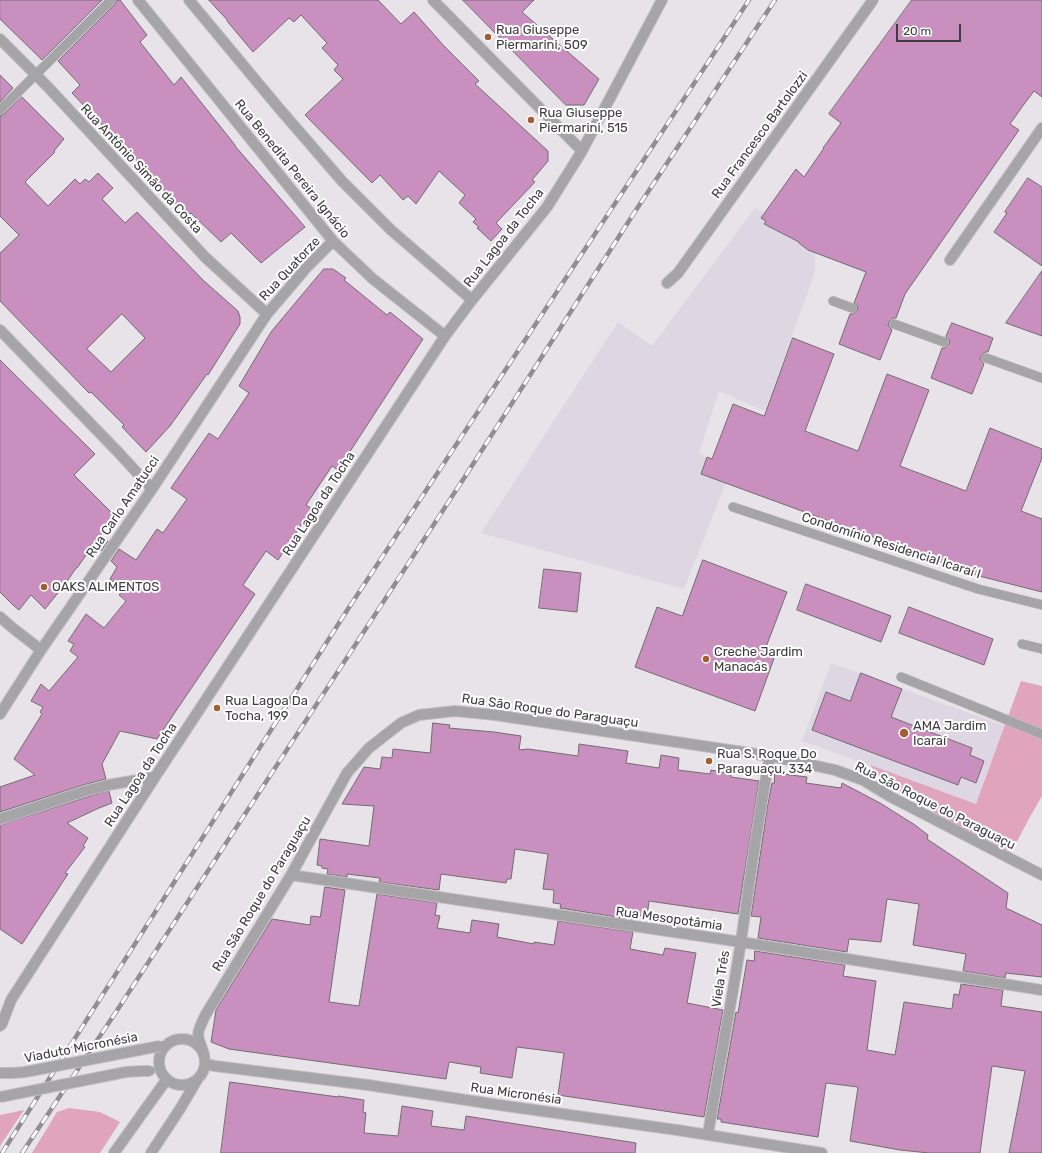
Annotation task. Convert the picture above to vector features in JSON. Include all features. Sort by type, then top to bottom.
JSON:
[{"type":"street","name":"Rua Benedita Pereira Ignácio","points":[[138,0],[333,241],[373,279],[445,336]]},
{"type":"street","points":[[189,0],[342,181],[391,230],[472,300]]},
{"type":"street","points":[[433,0],[582,151]]},
{"type":"street","name":"Rua Lagoa da Tocha","points":[[0,1026],[11,1000],[155,777],[445,336],[547,207],[582,151],[662,0]]},
{"type":"street","name":"Rua Francesco Bartolozzi","points":[[667,283],[678,273],[873,0]]},
{"type":"street","name":"Rua Antônio Simão da Costa","points":[[0,39],[36,75],[205,257],[267,314]]},
{"type":"street","points":[[950,260],[1042,128]]},
{"type":"street","name":"Rua Quatorze","points":[[267,314],[307,267],[333,241]]},
{"type":"street","name":"Rua Carlo Amatucci","points":[[0,714],[223,383],[267,314]]},
{"type":"street","points":[[0,330],[152,489]]},
{"type":"street","points":[[0,616],[14,629],[42,650]]},
{"type":"street","name":"Rua São Roque do Paraguaçu","points":[[205,1059],[198,1035],[198,1028],[291,875],[347,773],[369,748],[401,723],[419,715],[455,712],[495,716],[770,756],[835,770],[863,780],[891,797],[1042,875]]},
{"type":"street","name":"Viela Três","points":[[708,1135],[724,1048],[770,756]]},
{"type":"street","points":[[0,819],[85,791],[108,785],[155,777]]},
{"type":"street","name":"Rua Mesopotâmia","points":[[291,875],[741,942],[1042,990]]},
{"type":"street","points":[[0,1006],[11,1000]]},
{"type":"street","points":[[150,1153],[203,1073],[205,1059],[201,1048],[191,1040],[184,1039],[172,1041],[164,1046],[160,1055],[160,1067],[165,1076]]},
{"type":"street","name":"Viaduto Micronésia","points":[[0,1073],[13,1074],[164,1046]]},
{"type":"street","name":"Rua Micronésia","points":[[205,1059],[214,1066],[368,1085],[822,1153]]},
{"type":"street","points":[[0,1097],[126,1072],[150,1071],[165,1076],[174,1083],[182,1085],[197,1080]]},
{"type":"street","points":[[114,1153],[165,1076]]},
{"type":"lane","points":[[0,110],[111,0]]},
{"type":"lane","points":[[832,301],[852,308]]},
{"type":"lane","points":[[894,324],[944,342]]},
{"type":"lane","points":[[986,358],[1042,378]]},
{"type":"lane","name":"Condomínio Residencial Icaraí I","points":[[733,507],[978,589],[1042,605]]},
{"type":"lane","points":[[1022,644],[1042,649]]},
{"type":"lane","points":[[901,677],[1042,734]]},
{"type":"shaded area","points":[[755,208],[808,233],[815,252],[815,272],[765,411],[719,391],[699,453],[731,470],[684,589],[481,533],[618,322],[652,346]]},
{"type":"shaded area","name":"AMA Jardim Icaraí","points":[[831,663],[1005,726],[976,804],[802,741]]},
{"type":"shaded area","points":[[1021,681],[1042,686],[1042,796],[1016,843],[1008,850],[997,851],[883,781],[870,765],[976,804]]},
{"type":"shaded area","points":[[69,1108],[100,1112],[120,1122],[100,1153],[32,1153],[57,1112]]},
{"type":"shaded area","points":[[24,1110],[0,1146],[0,1115]]},
{"type":"building","points":[[0,0],[102,0],[42,60],[0,19]]},
{"type":"building","points":[[117,0],[120,0],[147,35],[140,42],[174,85],[181,77],[235,146],[305,227],[261,263],[231,233],[221,242],[191,213],[190,214],[180,204],[178,206],[104,125],[103,126],[72,93],[80,85],[58,61],[115,4]]},
{"type":"building","points":[[209,0],[378,0],[401,24],[414,12],[444,46],[479,81],[475,84],[548,151],[548,161],[532,180],[535,182],[496,223],[502,229],[491,241],[477,228],[479,227],[473,222],[476,219],[459,203],[465,195],[439,171],[416,204],[408,196],[403,200],[380,175],[372,183],[305,115],[343,79],[334,70],[338,65],[322,48],[327,43],[301,15],[294,22],[289,18],[253,52]]},
{"type":"building","points":[[463,0],[534,0],[522,12],[599,79],[584,105],[566,105]]},
{"type":"building","points":[[912,0],[1042,0],[1042,97],[1034,91],[1010,124],[1019,130],[905,294],[896,318],[893,318],[889,322],[888,325],[892,330],[880,360],[839,344],[850,314],[853,314],[857,310],[858,307],[854,303],[866,272],[808,250],[799,242],[764,224],[766,221],[761,218],[796,169],[804,177],[841,123],[829,114]]},
{"type":"building","points":[[0,75],[13,88],[0,102]]},
{"type":"building","points":[[22,97],[64,139],[54,151],[55,152],[25,182],[48,206],[75,179],[80,184],[85,179],[89,182],[98,173],[113,188],[102,199],[125,223],[137,212],[204,281],[238,311],[240,324],[208,375],[207,374],[170,426],[146,452],[122,427],[124,425],[91,392],[89,393],[0,301],[0,253],[19,235],[0,216],[0,116]],"holes":[[[122,314],[145,338],[111,372],[87,349]]]},
{"type":"building","points":[[1028,178],[1042,187],[1042,266],[994,232],[1007,213],[1005,212]]},
{"type":"building","points":[[324,269],[333,269],[346,278],[344,280],[387,315],[390,312],[423,339],[338,470],[332,466],[306,505],[312,509],[278,560],[266,551],[243,585],[255,594],[157,739],[120,731],[102,764],[106,779],[0,812],[0,787],[35,775],[14,759],[42,714],[40,712],[43,707],[31,701],[41,684],[49,691],[78,657],[70,651],[74,644],[68,641],[86,614],[104,628],[126,601],[119,595],[123,590],[110,579],[117,567],[111,561],[119,549],[136,560],[157,529],[163,533],[187,499],[171,488],[209,433],[218,439],[249,393],[239,386],[271,332]]},
{"type":"building","points":[[1042,271],[1042,336],[1006,323]]},
{"type":"building","points":[[952,323],[993,338],[988,352],[985,352],[981,356],[980,359],[984,364],[972,394],[931,378],[942,348],[945,348],[949,344],[950,341],[946,337]]},
{"type":"building","points":[[793,338],[834,354],[805,431],[858,451],[887,374],[929,390],[900,466],[966,491],[990,428],[1042,449],[1042,458],[1021,511],[1042,519],[1042,592],[979,576],[701,474],[707,457],[712,459],[733,404],[764,416]]},
{"type":"building","points":[[0,360],[95,454],[74,475],[114,515],[100,536],[108,541],[101,551],[94,544],[45,609],[31,595],[19,610],[0,592]]},
{"type":"building","name":"Creche Jardim Manacás","points":[[703,560],[787,592],[766,647],[777,650],[755,711],[635,667],[657,607],[682,616]]},
{"type":"building","points":[[544,569],[581,573],[577,612],[539,608]]},
{"type":"building","points":[[806,584],[891,616],[881,642],[797,610]]},
{"type":"building","points":[[909,607],[993,639],[984,665],[899,633]]},
{"type":"building","points":[[861,673],[902,689],[891,717],[972,748],[970,755],[984,761],[976,783],[961,777],[958,785],[812,730],[826,692],[850,701]]},
{"type":"building","points":[[433,723],[450,725],[449,728],[521,736],[519,750],[528,749],[578,756],[579,744],[628,751],[626,763],[659,768],[661,755],[679,758],[678,770],[710,774],[711,770],[731,774],[731,777],[759,781],[738,914],[649,901],[647,916],[635,915],[635,920],[560,908],[561,904],[553,903],[554,890],[543,889],[548,854],[515,849],[511,879],[507,879],[506,883],[441,874],[439,890],[379,882],[380,878],[347,874],[347,877],[327,874],[328,869],[317,865],[320,839],[369,846],[374,806],[342,804],[364,767],[380,769],[382,757],[392,758],[393,749],[430,753]]},
{"type":"building","points":[[775,773],[807,777],[806,783],[841,788],[842,783],[880,803],[915,825],[928,835],[927,839],[1008,893],[1006,908],[1042,925],[1042,977],[1006,973],[1005,978],[963,971],[966,954],[913,945],[919,904],[887,899],[881,942],[849,939],[847,952],[758,938],[761,917],[751,916],[768,803],[772,783],[774,783]]},
{"type":"building","points":[[109,791],[112,803],[67,823],[88,838],[83,846],[85,847],[65,873],[68,874],[22,944],[0,929],[0,825]]},
{"type":"building","points":[[325,887],[345,890],[329,1002],[359,1006],[377,894],[437,903],[435,915],[440,916],[437,928],[470,933],[472,920],[499,924],[497,937],[534,944],[534,942],[554,945],[558,921],[633,932],[630,949],[663,955],[665,948],[696,953],[687,1003],[723,1010],[704,1117],[558,1095],[564,1053],[517,1047],[512,1078],[480,1073],[481,1067],[449,1062],[446,1079],[229,1049],[211,1042],[216,1010],[272,919],[310,925],[311,916],[320,917]]},
{"type":"building","points":[[755,951],[845,965],[843,976],[876,981],[867,1050],[895,1055],[904,1002],[952,1009],[954,994],[959,995],[961,984],[1003,990],[1001,1006],[1042,1012],[1042,1153],[1009,1153],[1025,1071],[992,1066],[980,1153],[929,1153],[900,1150],[850,1141],[858,1087],[826,1083],[818,1137],[721,1122],[721,1119],[717,1119],[736,1012],[738,1013],[747,960],[754,961]]},
{"type":"building","points":[[230,1082],[364,1100],[363,1112],[366,1113],[364,1133],[398,1136],[402,1106],[433,1111],[431,1126],[464,1130],[466,1116],[636,1143],[635,1153],[221,1153]]},
{"type":"railway","points":[[2,1153],[346,612],[749,0]]},
{"type":"railway","points":[[22,1153],[116,1012],[466,475],[636,210],[775,0]]},
{"type":"place","name":"Rua Giuseppe Piermarini, 509","points":[[488,37]]},
{"type":"place","name":"Rua Giuseppe Piermarini, 515","points":[[531,120]]},
{"type":"place","name":"OAKS ALIMENTOS","points":[[44,587]]},
{"type":"place","name":"Creche Jardim Manacás","points":[[706,659]]},
{"type":"place","name":"Rua Lagoa Da Tocha, 199","points":[[217,708]]},
{"type":"place","name":"AMA Jardim Icaraí","points":[[904,733]]},
{"type":"place","name":"Rua S. Roque Do Paraguaçu, 334","points":[[709,761]]}]
